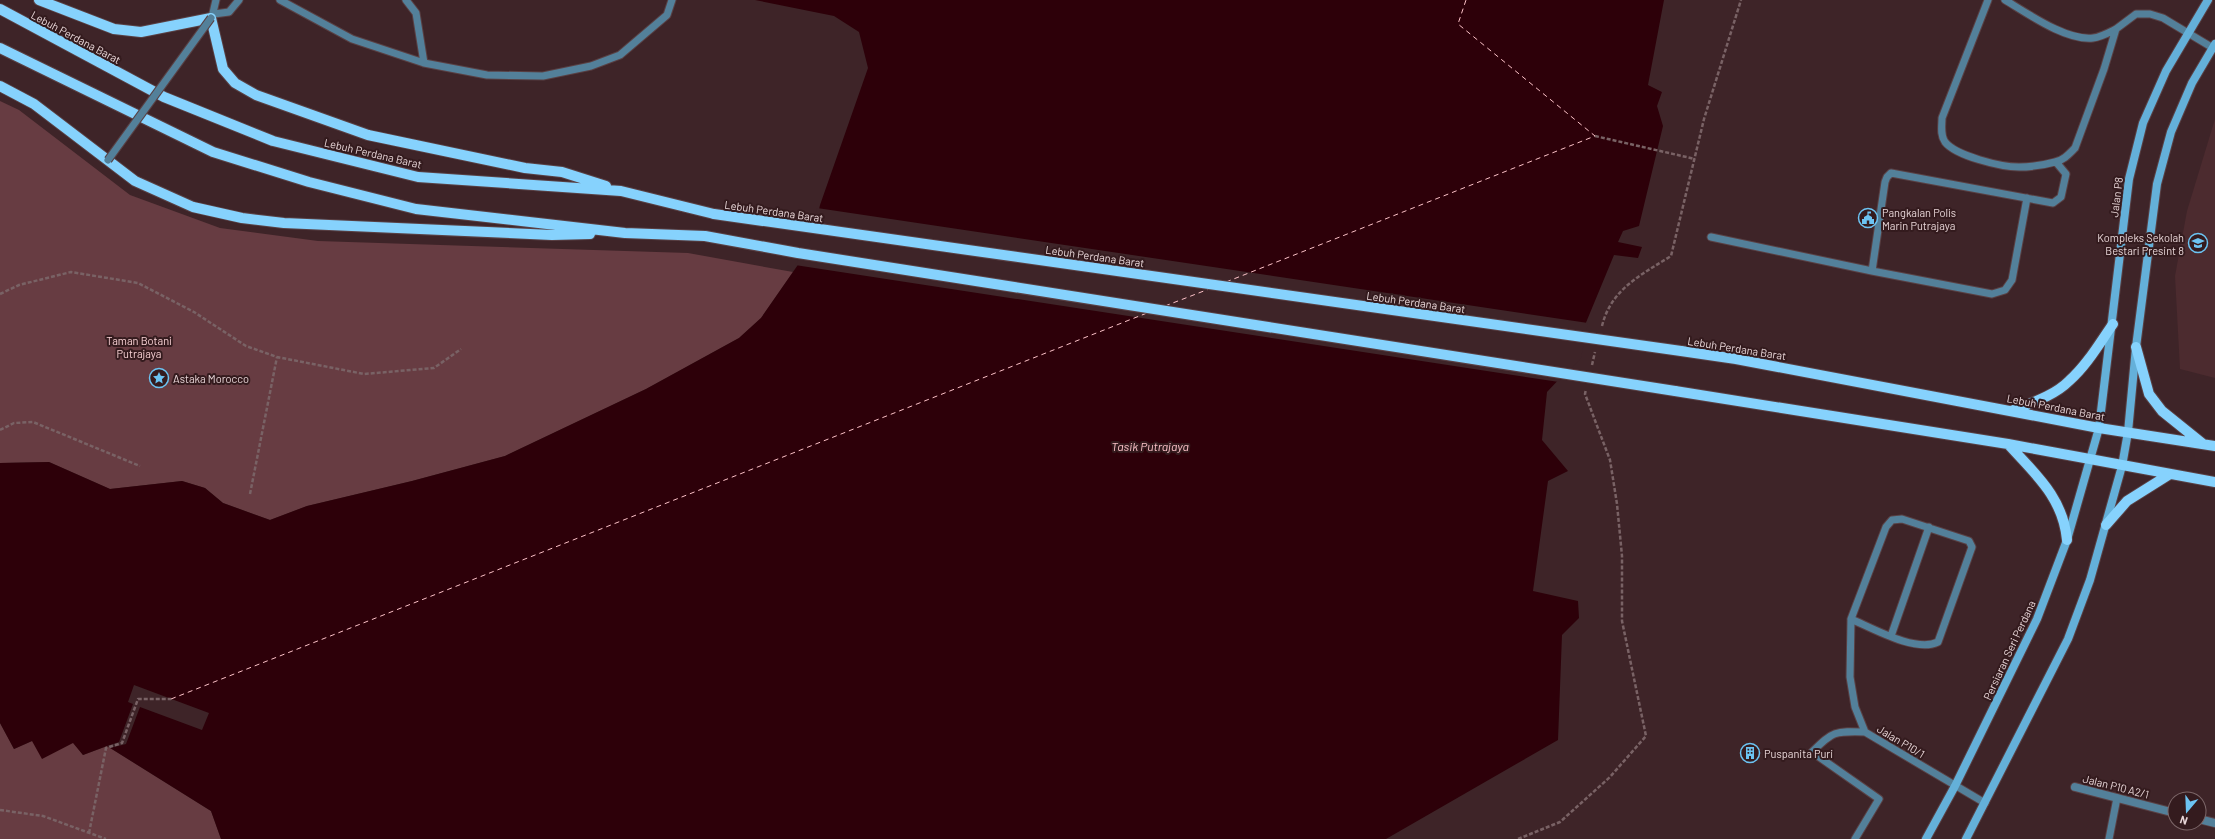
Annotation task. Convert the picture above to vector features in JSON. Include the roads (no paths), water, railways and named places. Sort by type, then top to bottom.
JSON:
[{"type":"main road","points":[[39,0],[114,29],[141,32],[212,16],[223,69],[235,83],[256,95],[368,135],[525,168],[562,172],[621,191]]},
{"type":"main road","name":"Lebuh Perdana Barat","points":[[0,9],[164,97],[273,141],[418,177],[621,191],[714,214],[1736,359],[2099,428],[2215,446]]},
{"type":"main road","points":[[0,48],[213,152],[309,182],[416,209],[625,233]]},
{"type":"main road","points":[[0,86],[34,104],[135,181],[193,207],[242,218],[327,226],[447,231],[552,235],[625,233],[705,236],[806,254],[2008,444],[2215,482]]},
{"type":"main road","points":[[2011,411],[2048,396],[2069,382],[2087,362],[2112,324]]},
{"type":"main road","points":[[2136,347],[2150,394],[2162,411],[2203,444]]},
{"type":"main road","points":[[2008,444],[2045,484],[2052,495],[2065,523],[2067,540]]},
{"type":"main road","points":[[2106,525],[2127,501],[2170,474]]},
{"type":"street","name":"Jalan P8","points":[[2090,460],[2099,428],[2129,179],[2143,123],[2166,71],[2208,0]]},
{"type":"street","points":[[1966,839],[2068,639],[2090,580],[2122,466],[2128,432],[2136,347],[2157,184],[2171,132],[2192,83],[2214,46]]},
{"type":"street","name":"Persiaran Seri Perdana","points":[[1926,839],[1955,786],[2037,619],[2067,540],[2090,460]]},
{"type":"street","name":"Jalan P10 A2/1","points":[[2075,787],[2167,811]]},
{"type":"lane","points":[[108,160],[212,16],[216,0]]},
{"type":"lane","points":[[212,16],[229,12],[238,0]]},
{"type":"lane","points":[[280,0],[352,39],[424,63],[487,75],[543,76],[591,66],[620,55],[667,15],[672,0]]},
{"type":"lane","points":[[406,0],[416,13],[424,63]]},
{"type":"lane","points":[[1988,0],[1942,118],[1941,130],[1944,141],[1954,151],[1968,157],[2018,167],[2056,162],[2067,157],[2075,148],[2104,68],[2116,29]]},
{"type":"lane","points":[[2005,0],[2070,36],[2093,38],[2105,36],[2136,14],[2150,14],[2163,18],[2214,46]]},
{"type":"lane","points":[[1872,271],[1885,182],[1891,173],[2053,203],[2061,197],[2066,174],[2056,162]]},
{"type":"lane","points":[[1711,237],[1872,271],[1992,294],[2004,290],[2012,280],[2026,198]]},
{"type":"lane","points":[[1902,519],[1969,542],[1972,548],[1970,555],[1938,642],[1930,646],[1919,645],[1891,636],[1851,619],[1889,523],[1892,520],[1902,519]]},
{"type":"lane","points":[[1891,636],[1929,527]]},
{"type":"lane","name":"Jalan P10/1","points":[[1851,619],[1850,677],[1855,707],[1865,732],[1985,803]]},
{"type":"lane","points":[[1855,839],[1879,799],[1812,752],[1829,736],[1839,731],[1865,732]]},
{"type":"lane","points":[[2109,839],[2117,798]]},
{"type":"water","name":"Tasik Putrajaya","points":[[755,0],[1664,0],[1648,85],[1662,92],[1657,106],[1663,126],[1639,226],[1623,231],[1618,242],[1642,247],[1638,258],[1614,255],[1585,325],[1579,358],[1547,392],[1542,440],[1568,471],[1548,481],[1533,591],[1578,601],[1579,618],[1562,635],[1558,740],[1386,839],[221,839],[211,811],[107,746],[83,755],[73,743],[42,759],[32,741],[14,749],[0,723],[0,463],[49,462],[110,489],[182,481],[205,488],[223,503],[270,520],[307,506],[412,481],[505,456],[646,389],[739,338],[761,318],[811,246],[820,205],[868,68],[859,32],[834,16]]},
{"type":"place","name":"Pangkalan Polis Marin Putrajaya","points":[[1868,218]]},
{"type":"place","name":"Kompleks Sekolah Bestari Presint 8","points":[[2198,243]]},
{"type":"place","name":"Astaka Morocco","points":[[159,378]]},
{"type":"place","name":"Puspanita Puri","points":[[1750,753]]},
{"type":"park label","name":"Taman Botani Putrajaya","points":[[139,346]]}]
